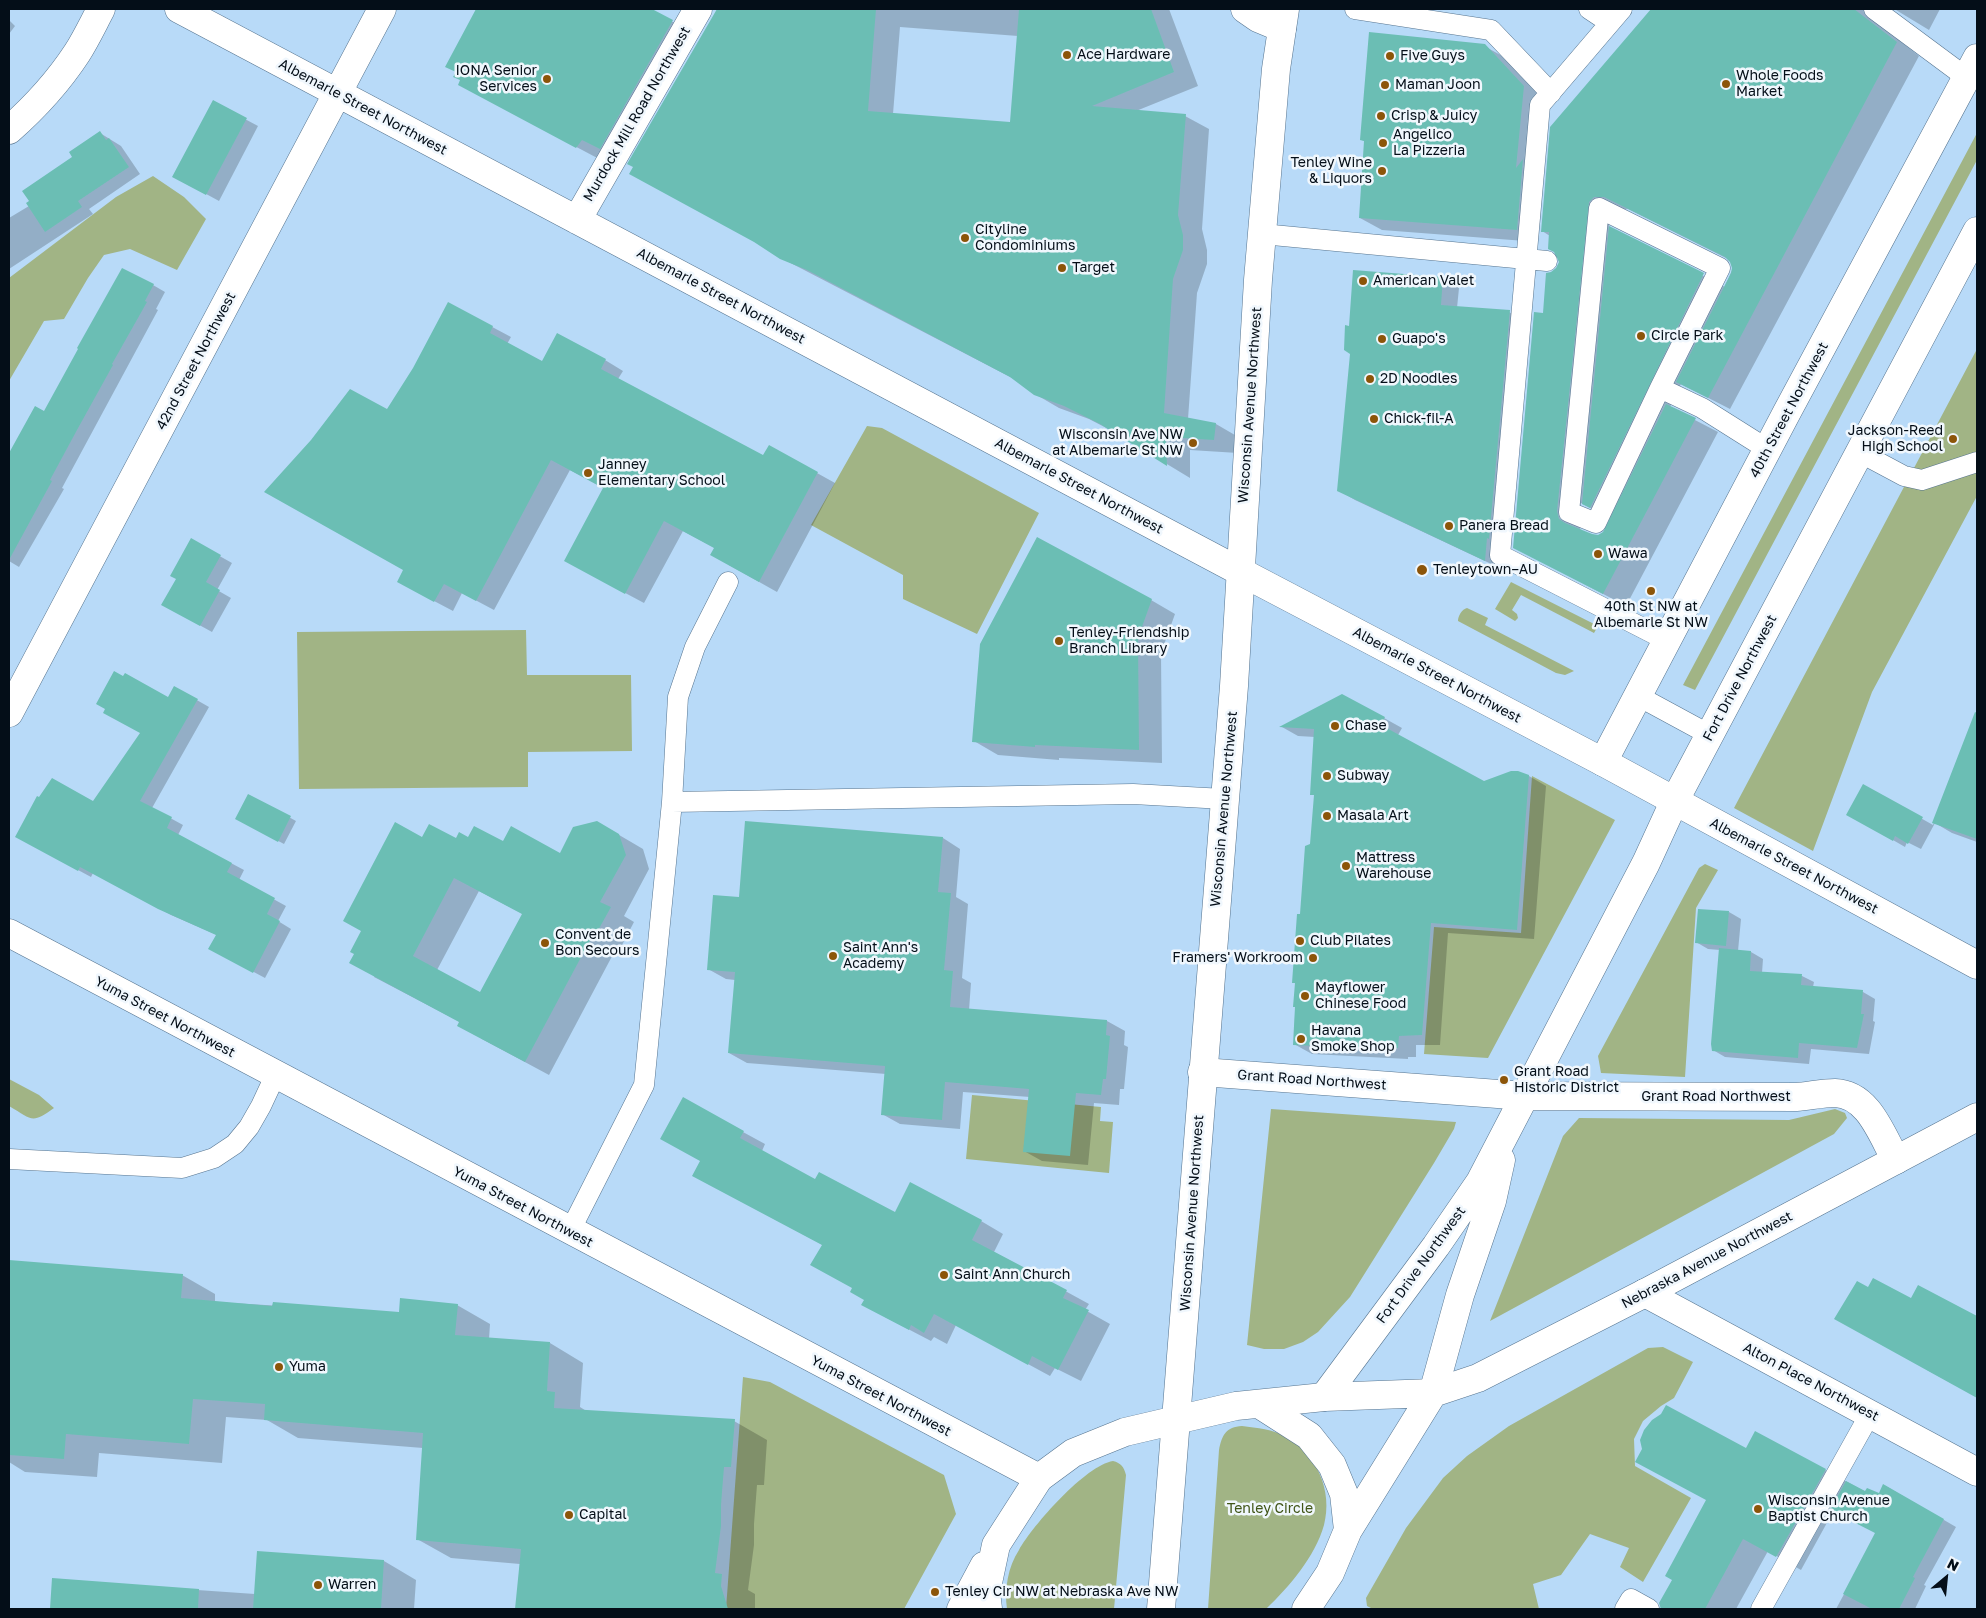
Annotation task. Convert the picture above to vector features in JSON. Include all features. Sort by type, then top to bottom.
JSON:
[{"type":"street","points":[[9,130],[58,79],[77,53],[101,9]]},
{"type":"street","name":"Albemarle Street Northwest","points":[[179,9],[1602,762],[1977,965]]},
{"type":"street","name":"42nd Street Northwest","points":[[9,713],[382,9]]},
{"type":"street","name":"Murdock Mill Road Northwest","points":[[577,220],[698,9]]},
{"type":"street","points":[[1244,9],[1258,18],[1284,18]]},
{"type":"street","name":"Wisconsin Avenue Northwest","points":[[1161,1609],[1224,799],[1262,234],[1276,69],[1284,18]]},
{"type":"street","name":"40th Street Northwest","points":[[1602,762],[1972,68]]},
{"type":"street","name":"Fort Drive Northwest","points":[[1324,1397],[1436,1246],[1480,1182],[1646,863],[1674,802],[1977,231]]},
{"type":"street","name":"Yuma Street Northwest","points":[[9,933],[570,1232],[1038,1478]]},
{"type":"street","name":"Grant Road Northwest","points":[[1202,1072],[1525,1096],[1796,1097],[1840,1094],[1858,1101],[1866,1108],[1896,1160]]},
{"type":"street","name":"Nebraska Avenue Northwest","points":[[1038,1478],[1074,1453],[1089,1446],[1119,1434],[1176,1419],[1236,1406],[1324,1397],[1433,1393],[1478,1378],[1645,1293],[1977,1117]]},
{"type":"street","name":"Fort Drive Northwest","points":[[1433,1393],[1460,1296],[1492,1201],[1508,1128]]},
{"type":"street","name":"Alton Place Northwest","points":[[1645,1293],[1977,1472]]},
{"type":"street","points":[[1306,1609],[1330,1573],[1348,1530],[1433,1393]]},
{"type":"street","points":[[1259,1404],[1309,1436],[1332,1465],[1344,1494],[1348,1530]]},
{"type":"street","points":[[961,1609],[996,1545],[1038,1478]]},
{"type":"street","points":[[988,1609],[986,1592],[996,1545]]},
{"type":"lane","points":[[1355,9],[1491,30],[1551,93]]},
{"type":"lane","points":[[1589,9],[1616,16],[1540,105],[1500,555],[1668,640]]},
{"type":"lane","points":[[1874,9],[1972,68]]},
{"type":"lane","points":[[1599,208],[1720,268],[1660,388],[1596,523],[1569,512],[1599,208]]},
{"type":"lane","points":[[1262,234],[1547,261]]},
{"type":"lane","points":[[1660,388],[1702,408],[1768,449]]},
{"type":"lane","points":[[1859,452],[1904,476],[1922,480],[1977,462]]},
{"type":"lane","points":[[570,1232],[644,1085],[672,802],[678,697],[695,646],[728,582]]},
{"type":"lane","points":[[1638,696],[1710,735]]},
{"type":"lane","points":[[672,802],[1133,794],[1224,799]]},
{"type":"lane","points":[[9,1159],[182,1168],[214,1158],[235,1144],[249,1127],[262,1106],[276,1076]]},
{"type":"lane","points":[[1761,1609],[1870,1414]]},
{"type":"lane","points":[[1625,1609],[1631,1599],[1649,1609]]},
{"type":"green space","points":[[1977,133],[1977,160],[1695,690],[1683,685]]},
{"type":"green space","points":[[153,176],[184,197],[206,219],[177,270],[130,249],[104,255],[64,319],[44,321],[9,381],[9,278],[116,197]]},
{"type":"green space","points":[[1977,349],[1977,496],[1872,692],[1813,851],[1734,808]]},
{"type":"green space","points":[[867,426],[882,428],[1039,513],[977,634],[903,599],[903,575],[811,525]]},
{"type":"green space","points":[[1511,582],[1598,626],[1594,633],[1521,595],[1512,610],[1517,614],[1518,618],[1515,621],[1495,609]]},
{"type":"green space","points":[[1467,608],[1488,618],[1485,625],[1574,671],[1565,675],[1556,673],[1458,621],[1463,610]]},
{"type":"green space","points":[[526,630],[527,675],[631,675],[632,751],[528,752],[528,787],[299,789],[297,632]]},
{"type":"green space","points":[[1532,776],[1615,820],[1488,1058],[1424,1054],[1434,927],[1521,933]]},
{"type":"green space","points":[[1705,864],[1718,870],[1696,908],[1685,1077],[1601,1073],[1598,1056],[1699,868]]},
{"type":"green space","points":[[9,1079],[39,1095],[54,1108],[40,1117],[32,1118],[9,1106]]},
{"type":"green space","points":[[972,1095],[1101,1107],[1100,1121],[1113,1122],[1109,1173],[966,1159]]},
{"type":"green space","points":[[1271,1109],[1456,1122],[1454,1129],[1434,1163],[1350,1297],[1318,1332],[1303,1342],[1284,1349],[1264,1349],[1247,1345]]},
{"type":"green space","points":[[1835,1109],[1845,1113],[1847,1118],[1834,1134],[1490,1321],[1563,1136],[1579,1118],[1789,1120]]},
{"type":"green space","points":[[1663,1347],[1693,1362],[1674,1398],[1643,1421],[1634,1439],[1635,1466],[1691,1498],[1643,1582],[1620,1567],[1629,1548],[1590,1534],[1561,1575],[1533,1584],[1539,1609],[1373,1609],[1367,1606],[1366,1598],[1406,1528],[1443,1478],[1467,1456],[1509,1426],[1648,1348]]},
{"type":"green space","points":[[743,1377],[770,1382],[944,1475],[956,1514],[904,1609],[726,1609]]},
{"type":"green space","name":"Tenley Circle","points":[[1242,1426],[1265,1429],[1281,1434],[1297,1444],[1306,1453],[1314,1463],[1324,1487],[1326,1512],[1324,1525],[1308,1560],[1284,1591],[1266,1609],[1208,1609],[1219,1450],[1228,1430]]},
{"type":"green space","points":[[1113,1461],[1122,1466],[1126,1475],[1114,1609],[1007,1609],[1007,1586],[1010,1571],[1015,1557],[1026,1539],[1048,1512],[1075,1484],[1102,1465]]},
{"type":"building","name":"IONA Senior Services","points":[[476,9],[652,9],[673,20],[600,149],[582,140],[576,148],[458,85],[460,80],[453,77],[456,72],[445,67]]},
{"type":"building","name":"Cityline Condominiums","points":[[717,9],[876,9],[868,111],[1010,122],[1019,9],[1151,9],[1174,72],[1092,106],[1186,114],[1178,215],[1183,235],[1183,250],[1173,279],[1164,413],[1216,423],[1214,440],[1166,437],[1167,466],[1100,424],[1064,406],[1034,395],[1010,377],[807,270],[780,259],[754,242],[629,174],[633,167],[627,164]]},
{"type":"building","points":[[1651,9],[1854,9],[1897,42],[1708,398],[1676,382],[1731,273],[1730,262],[1725,257],[1604,197],[1594,197],[1589,202],[1557,511],[1559,519],[1592,534],[1598,535],[1603,532],[1666,404],[1696,418],[1603,594],[1513,548],[1534,312],[1543,313],[1546,273],[1556,268],[1559,262],[1554,252],[1548,249],[1549,232],[1541,232],[1550,127]]},
{"type":"building","points":[[1369,32],[1485,44],[1524,86],[1516,168],[1523,159],[1517,230],[1359,218],[1364,141],[1360,140]]},
{"type":"building","points":[[213,100],[247,118],[206,195],[172,177]]},
{"type":"building","points":[[100,131],[106,140],[109,138],[129,167],[78,201],[82,207],[45,232],[26,203],[29,201],[22,191],[72,157],[69,152]]},
{"type":"building","points":[[1609,226],[1704,273],[1590,508],[1582,504]]},
{"type":"building","points":[[122,268],[154,284],[145,301],[147,302],[112,364],[9,560],[9,453],[35,406],[44,411]]},
{"type":"building","points":[[1353,270],[1443,277],[1441,305],[1510,310],[1489,539],[1487,538],[1485,561],[1337,491],[1350,354],[1344,350],[1345,325],[1349,326]]},
{"type":"building","points":[[448,302],[493,326],[490,333],[542,361],[557,333],[606,359],[601,369],[763,455],[769,445],[818,472],[759,582],[710,555],[714,548],[664,521],[625,594],[564,561],[603,488],[551,460],[476,601],[444,584],[434,602],[397,582],[403,570],[264,492],[311,440],[350,389],[387,409],[413,368]]},
{"type":"building","name":"Tenley-Friendship Branch Library","points":[[1037,537],[1152,599],[1138,638],[1139,750],[1035,745],[1035,747],[972,742],[980,644]]},
{"type":"building","points":[[191,538],[221,555],[206,582],[220,590],[200,626],[161,605],[176,579],[170,576]]},
{"type":"building","points":[[114,671],[123,676],[125,673],[168,697],[174,686],[198,699],[140,801],[172,817],[167,828],[232,863],[227,872],[275,898],[267,914],[280,921],[253,973],[208,949],[216,935],[158,909],[80,867],[78,871],[15,837],[37,796],[39,797],[52,778],[93,801],[140,733],[103,713],[105,709],[96,704]]},
{"type":"building","points":[[1342,694],[1385,717],[1381,725],[1484,781],[1511,771],[1518,771],[1529,775],[1517,930],[1431,923],[1422,1035],[1399,1036],[1398,1048],[1293,1045],[1295,983],[1292,983],[1297,914],[1300,914],[1305,846],[1310,844],[1314,795],[1310,795],[1314,729],[1279,727]]},
{"type":"building","points":[[1975,712],[1977,713],[1977,839],[1932,823]]},
{"type":"building","points":[[1863,784],[1923,817],[1908,844],[1895,836],[1893,841],[1846,815]]},
{"type":"building","points":[[248,794],[291,816],[278,842],[235,819]]},
{"type":"building","name":"Convent de Bon Secours","points":[[597,821],[619,834],[626,855],[600,902],[611,907],[596,934],[594,933],[525,1062],[457,1026],[459,1022],[349,963],[354,954],[350,952],[361,931],[343,921],[395,822],[422,837],[429,824],[456,838],[459,832],[468,837],[474,826],[503,841],[511,826],[560,853],[573,827]],"holes":[[[454,878],[522,914],[480,992],[413,956]]]},
{"type":"building","points":[[745,821],[943,837],[938,892],[951,893],[944,970],[953,971],[950,1007],[1107,1020],[1106,1035],[1110,1036],[1106,1079],[1103,1079],[1101,1095],[1076,1093],[1070,1156],[1023,1152],[1029,1089],[945,1082],[942,1120],[881,1115],[885,1066],[728,1053],[735,972],[707,970],[713,895],[739,897]]},
{"type":"building","points":[[1698,909],[1729,911],[1726,946],[1695,943]]},
{"type":"building","points":[[1719,948],[1751,951],[1750,971],[1802,974],[1801,985],[1863,990],[1861,1014],[1864,1014],[1857,1048],[1799,1043],[1798,1058],[1712,1051]]},
{"type":"building","name":"Saint Ann Church","points":[[683,1097],[744,1131],[740,1138],[815,1179],[819,1172],[895,1212],[910,1182],[982,1220],[972,1240],[1067,1290],[1063,1298],[1089,1310],[1058,1370],[1032,1356],[1028,1365],[934,1314],[924,1333],[911,1325],[909,1330],[861,1305],[864,1300],[850,1292],[852,1288],[810,1265],[822,1245],[692,1176],[700,1161],[660,1139]]},
{"type":"building","points":[[9,1260],[183,1274],[181,1298],[272,1306],[273,1302],[399,1312],[400,1298],[458,1304],[455,1335],[550,1342],[547,1391],[555,1392],[554,1408],[735,1419],[731,1467],[724,1467],[721,1526],[715,1573],[722,1574],[721,1586],[728,1609],[515,1609],[521,1549],[416,1540],[423,1433],[264,1420],[265,1404],[193,1399],[189,1444],[66,1434],[64,1459],[9,1455]]},
{"type":"building","points":[[1873,1278],[1911,1298],[1918,1285],[1977,1316],[1977,1398],[1834,1319],[1857,1281],[1868,1287]]},
{"type":"building","name":"Wisconsin Avenue Baptist Church","points":[[1666,1405],[1746,1448],[1755,1431],[1826,1469],[1776,1557],[1743,1539],[1705,1609],[1661,1609],[1659,1603],[1672,1580],[1665,1576],[1706,1500],[1635,1462],[1642,1449],[1640,1440],[1644,1430],[1652,1420],[1661,1414]]},
{"type":"building","points":[[1846,1481],[1865,1491],[1867,1488],[1879,1493],[1883,1484],[1944,1519],[1913,1577],[1915,1578],[1899,1609],[1872,1609],[1843,1594],[1875,1533],[1830,1510]]},
{"type":"building","points":[[257,1551],[384,1560],[381,1609],[253,1609]]},
{"type":"building","points":[[52,1578],[199,1589],[198,1609],[50,1609]]},
{"type":"place","name":"Ace Hardware","points":[[1067,55]]},
{"type":"place","name":"Five Guys","points":[[1390,56]]},
{"type":"place","name":"IONA Senior Services","points":[[547,79]]},
{"type":"place","name":"Whole Foods Market","points":[[1726,84]]},
{"type":"place","name":"Maman Joon","points":[[1385,85]]},
{"type":"place","name":"Crisp & Juicy","points":[[1381,116]]},
{"type":"place","name":"Angelico La Pizzeria","points":[[1383,143]]},
{"type":"place","name":"Tenley Wine & Liquors","points":[[1382,171]]},
{"type":"place","name":"Cityline Condominiums","points":[[965,238]]},
{"type":"place","name":"Target","points":[[1062,268]]},
{"type":"place","name":"American Valet","points":[[1363,281]]},
{"type":"place","name":"Circle Park","points":[[1641,336]]},
{"type":"place","name":"Guapo's","points":[[1382,339]]},
{"type":"place","name":"2D Noodles","points":[[1370,379]]},
{"type":"place","name":"Chick-fil-A","points":[[1374,419]]},
{"type":"place","name":"Jackson-Reed High School","points":[[1953,439]]},
{"type":"place","name":"Wisconsin Ave NW at Albemarle St NW","points":[[1193,443]]},
{"type":"place","name":"Janney Elementary School","points":[[588,473]]},
{"type":"place","name":"Panera Bread","points":[[1449,526]]},
{"type":"place","name":"Wawa","points":[[1598,554]]},
{"type":"place","name":"Tenleytown–AU","points":[[1422,570]]},
{"type":"place","name":"40th St NW at Albemarle St NW","points":[[1651,591]]},
{"type":"place","name":"Tenley-Friendship Branch Library","points":[[1059,641]]},
{"type":"place","name":"Chase","points":[[1335,726]]},
{"type":"place","name":"Subway","points":[[1327,776]]},
{"type":"place","name":"Masala Art","points":[[1327,816]]},
{"type":"place","name":"Mattress Warehouse","points":[[1346,866]]},
{"type":"place","name":"Club Pilates","points":[[1300,941]]},
{"type":"place","name":"Convent de Bon Secours","points":[[545,943]]},
{"type":"place","name":"Saint Ann's Academy","points":[[833,956]]},
{"type":"place","name":"Framers' Workroom","points":[[1313,958]]},
{"type":"place","name":"Mayflower Chinese Food","points":[[1305,996]]},
{"type":"place","name":"Havana Smoke Shop","points":[[1301,1039]]},
{"type":"place","name":"Grant Road Historic District","points":[[1504,1080]]},
{"type":"place","name":"Saint Ann Church","points":[[944,1275]]},
{"type":"place","name":"Yuma","points":[[279,1367]]},
{"type":"place","name":"Wisconsin Avenue Baptist Church","points":[[1758,1509]]},
{"type":"place","name":"Capital","points":[[569,1515]]},
{"type":"place","name":"Warren","points":[[318,1585]]},
{"type":"place","name":"Tenley Cir NW at Nebraska Ave NW","points":[[935,1592]]}]
